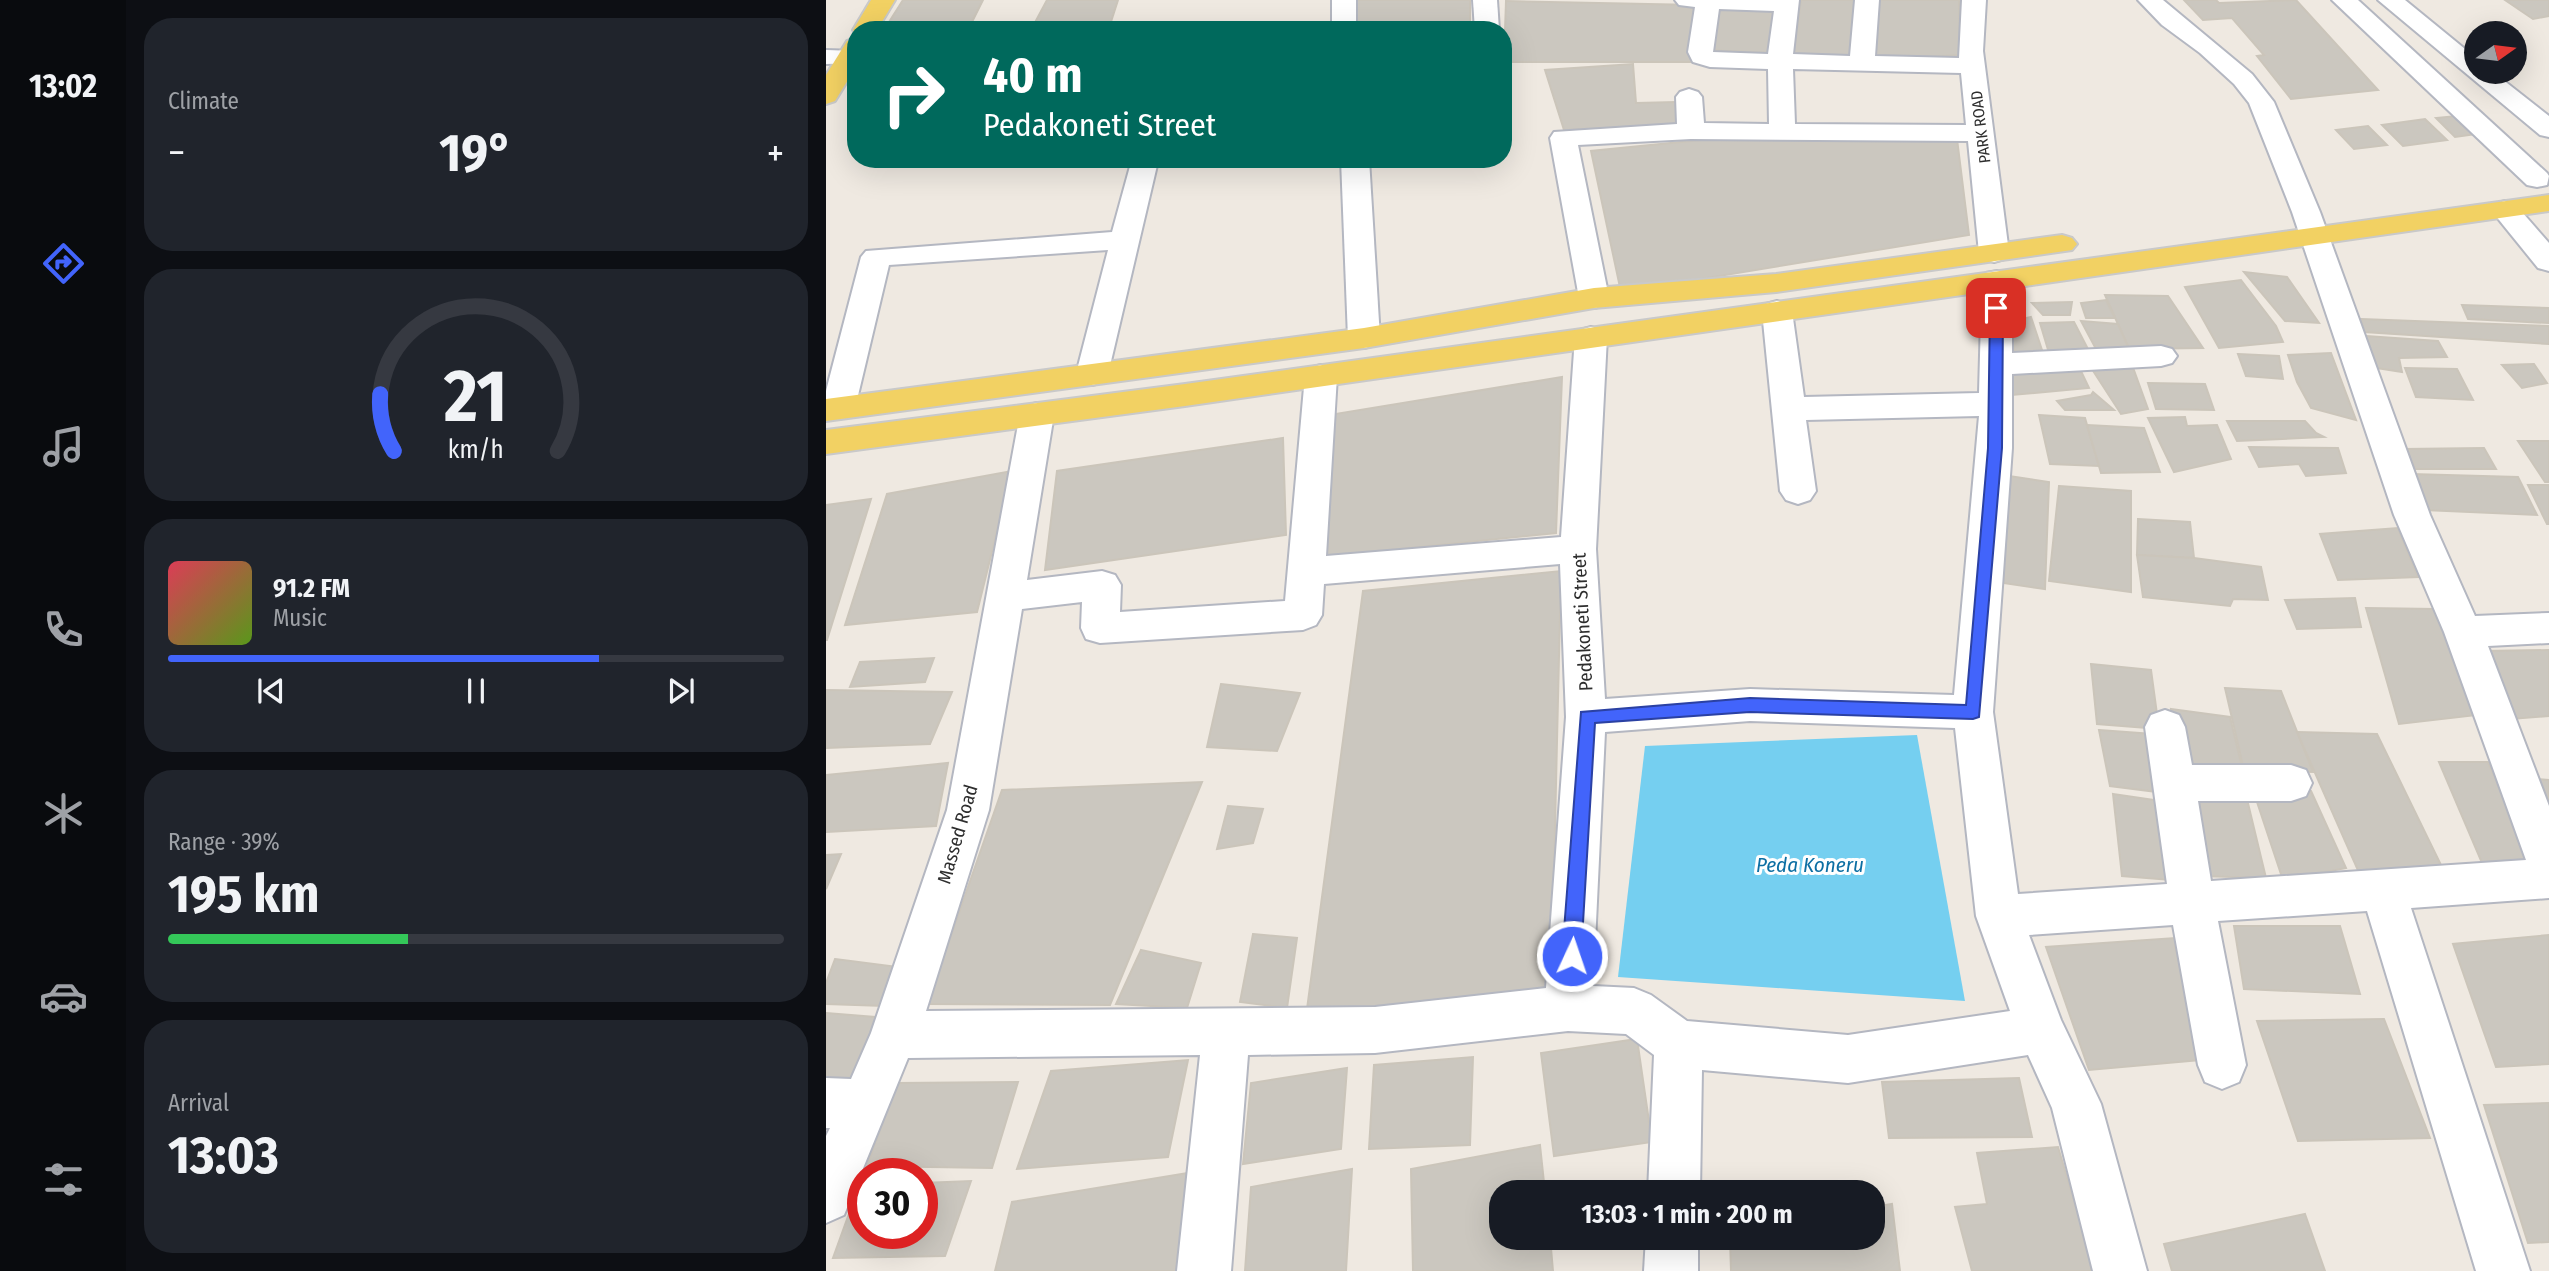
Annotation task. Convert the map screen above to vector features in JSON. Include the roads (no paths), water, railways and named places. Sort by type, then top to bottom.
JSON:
[{"type":"main road","points":[[871,21],[883,0]]},
{"type":"main road","points":[[826,96],[844,53]]},
{"type":"main road","points":[[2309,224],[2505,209],[2545,187]]},
{"type":"main road","points":[[826,442],[1321,376],[1777,311],[1996,267],[2309,224],[2545,187]]},
{"type":"main road","points":[[832,409],[1364,338],[1594,298],[1996,267]]},
{"type":"street","points":[[1344,0],[1344,21]]},
{"type":"street","points":[[1485,0],[1486,21]]},
{"type":"street","points":[[1687,0],[1787,2],[1780,61],[1782,132]]},
{"type":"street","points":[[1708,0],[1700,52],[1702,57],[1710,60],[1972,66]]},
{"type":"street","points":[[1862,64],[1867,0]]},
{"type":"street","name":"PARK ROAD","points":[[1974,0],[1972,66],[1996,267]]},
{"type":"street","points":[[2150,0],[2243,79],[2260,102],[2309,224],[2412,514],[2463,632],[2549,863]]},
{"type":"street","points":[[2344,0],[2545,187]]},
{"type":"street","points":[[2390,0],[2464,60]]},
{"type":"street","points":[[2493,84],[2549,129]]},
{"type":"street","points":[[1689,97],[1690,131]]},
{"type":"street","points":[[1594,298],[1563,138],[1690,131],[1980,133]]},
{"type":"street","points":[[1092,374],[1142,168]]},
{"type":"street","points":[[1355,168],[1364,338]]},
{"type":"street","points":[[2505,209],[2549,262]]},
{"type":"street","points":[[832,409],[876,257],[1124,240]]},
{"type":"street","points":[[1996,267],[1995,448],[1973,712],[1999,916],[2041,1030],[2076,1104],[2120,1271]]},
{"type":"street","points":[[1777,311],[1798,491]]},
{"type":"street","name":"Pedakoneti Street","points":[[1591,337],[1578,548],[1587,717],[1750,705],[1973,712]]},
{"type":"street","points":[[1995,363],[2161,356]]},
{"type":"street","points":[[1003,597],[1102,584],[1100,628],[1303,615],[1321,376]]},
{"type":"street","points":[[1789,408],[1995,404]]},
{"type":"street","name":"Massed Road","points":[[826,1197],[845,1104],[894,1035],[968,810],[1037,414]]},
{"type":"street","points":[[1306,572],[1578,548]]},
{"type":"street","points":[[2463,632],[2549,628]]},
{"type":"street","points":[[1568,1009],[1587,717]]},
{"type":"street","points":[[2165,727],[2192,903],[2222,1065]]},
{"type":"street","points":[[2173,783],[2291,783]]},
{"type":"street","points":[[1999,916],[2549,878]]},
{"type":"street","points":[[2383,890],[2503,1271]]},
{"type":"street","points":[[894,1035],[1375,1030],[1568,1009],[1634,1011],[1678,1044],[1849,1059],[2041,1030]]},
{"type":"street","points":[[1204,1271],[1226,1032]]},
{"type":"street","points":[[1674,1180],[1678,1044]]},
{"type":"street","points":[[1671,1271],[1672,1250]]},
{"type":"water","name":"Peda Koneru","points":[[1917,735],[1965,1001],[1618,977],[1645,746]]}]
